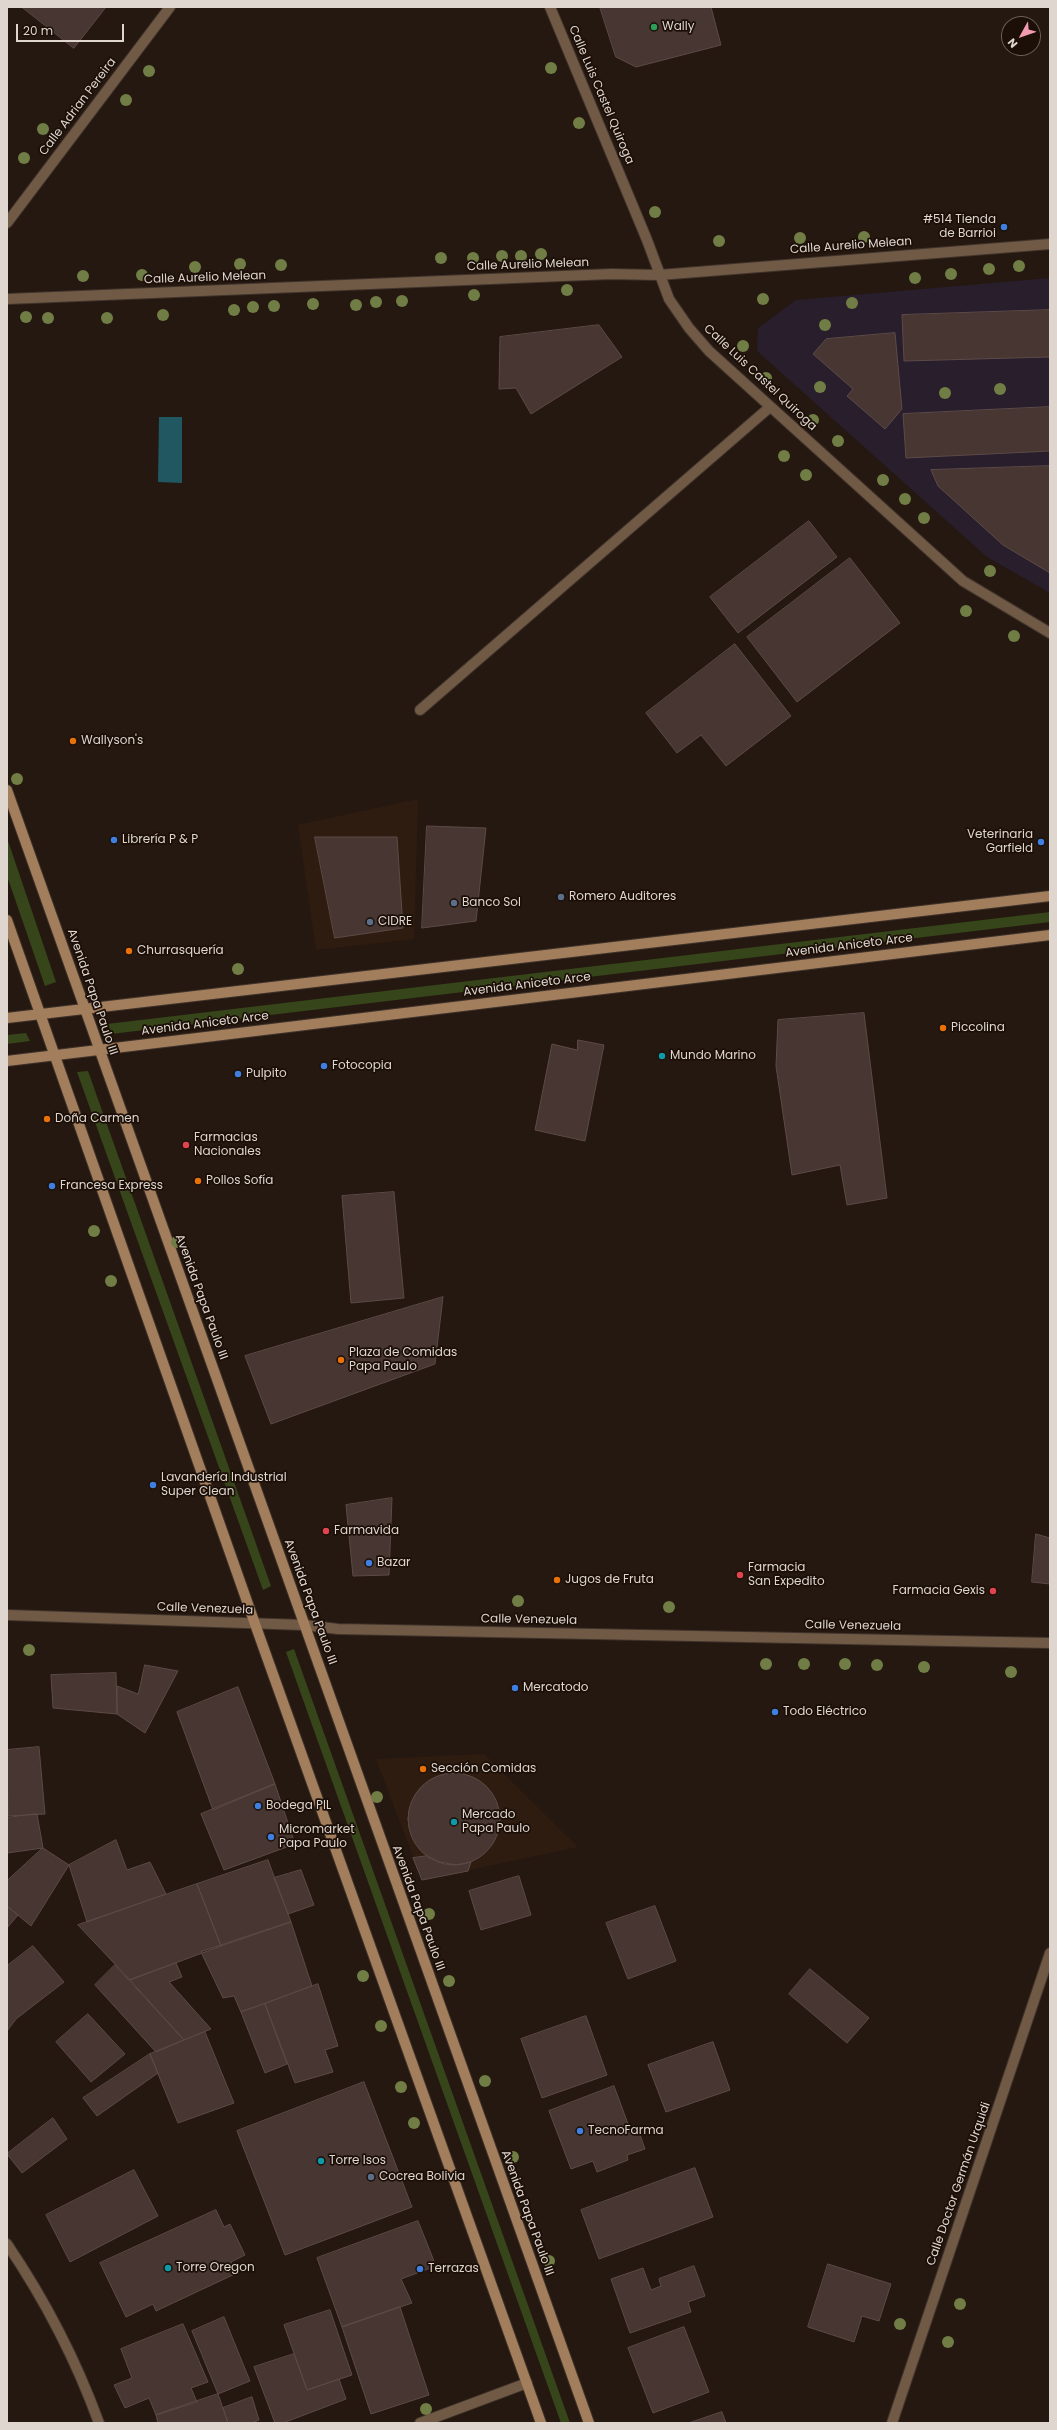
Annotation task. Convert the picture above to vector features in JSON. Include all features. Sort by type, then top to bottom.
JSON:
[{"type":"main road","name":"Avenida Papa Paulo III","points":[[7,790],[98,1050],[588,2423]]},
{"type":"main road","points":[[7,1018],[1050,896]]},
{"type":"main road","points":[[7,920],[255,1624],[541,2423]]},
{"type":"main road","name":"Avenida Aniceto Arce","points":[[7,1061],[1050,936]]},
{"type":"street","name":"Calle Adrian Pereira","points":[[7,223],[170,7]]},
{"type":"street","name":"Calle Luis Castel Quiroga","points":[[550,7],[647,240],[659,275],[669,298],[689,328],[709,351],[963,581],[1050,632]]},
{"type":"street","name":"Calle Aurelio Melean","points":[[7,299],[611,274],[659,275],[1050,244]]},
{"type":"street","points":[[420,710],[770,407]]},
{"type":"street","name":"Calle Venezuela","points":[[7,1615],[304,1625],[346,1629],[1050,1643]]},
{"type":"street","name":"Calle Doctor Germán Urquidi","points":[[892,2423],[1050,1953]]},
{"type":"street","points":[[7,2244],[33,2282],[81,2375],[99,2423]]},
{"type":"street","points":[[420,2423],[527,2383]]},
{"type":"shaded area","points":[[1050,278],[1050,593],[987,557],[757,351],[758,328],[796,300]]},
{"type":"shaded area","points":[[418,799],[414,939],[316,950],[298,825]]},
{"type":"shaded area","name":"Mercado Papa Paulo","points":[[484,1754],[578,1847],[422,1880],[376,1759]]},
{"type":"green space","points":[[7,838],[56,982],[45,986],[7,876]]},
{"type":"green space","points":[[1050,912],[1050,922],[111,1034],[107,1024]]},
{"type":"green space","points":[[26,1033],[30,1041],[7,1044],[7,1035]]},
{"type":"green space","points":[[88,1071],[271,1586],[263,1590],[77,1072]]},
{"type":"green space","points":[[294,1649],[570,2423],[561,2423],[286,1652]]},
{"type":"water","points":[[159,417],[182,417],[182,483],[158,482]]},
{"type":"building","points":[[22,7],[106,7],[74,48]]},
{"type":"building","points":[[600,7],[711,7],[721,45],[636,67],[616,57]]},
{"type":"building","points":[[1050,310],[1050,357],[904,361],[902,315]]},
{"type":"building","points":[[599,325],[622,357],[531,414],[516,388],[499,389],[500,337]]},
{"type":"building","points":[[895,333],[902,409],[885,429],[847,396],[853,389],[813,354],[826,339]]},
{"type":"building","points":[[1050,407],[1050,451],[906,458],[903,414]]},
{"type":"building","points":[[1050,466],[1050,573],[1003,545],[938,486],[931,470]]},
{"type":"building","points":[[809,521],[837,557],[738,633],[710,597]]},
{"type":"building","points":[[850,558],[900,623],[797,702],[747,637]]},
{"type":"building","points":[[735,644],[791,716],[726,766],[701,735],[677,753],[646,713]]},
{"type":"building","points":[[427,826],[486,828],[476,921],[422,928]]},
{"type":"building","points":[[315,837],[397,837],[403,928],[335,938]]},
{"type":"building","points":[[864,1013],[887,1198],[847,1205],[840,1165],[792,1175],[776,1066],[778,1020]]},
{"type":"building","points":[[578,1040],[604,1045],[585,1141],[535,1130],[552,1044],[577,1050]]},
{"type":"building","points":[[394,1192],[404,1298],[351,1303],[342,1196]]},
{"type":"building","name":"Plaza de Comidas Papa Paulo","points":[[443,1297],[435,1364],[271,1424],[245,1356]]},
{"type":"building","points":[[392,1498],[389,1575],[353,1576],[346,1505]]},
{"type":"building","points":[[1036,1534],[1050,1538],[1050,1584],[1032,1582]]},
{"type":"building","points":[[145,1665],[178,1671],[145,1733],[117,1714],[117,1686],[138,1694]]},
{"type":"building","points":[[116,1673],[117,1714],[53,1708],[51,1675]]},
{"type":"building","points":[[238,1687],[275,1784],[213,1810],[177,1712]]},
{"type":"building","points":[[39,1747],[45,1814],[8,1816],[7,1750]]},
{"type":"building","name":"Mercado Papa Paulo","points":[[454,1773],[471,1777],[486,1787],[496,1802],[500,1819],[496,1836],[486,1851],[471,1861],[454,1865],[437,1861],[422,1851],[412,1836],[408,1819],[412,1802],[422,1787],[437,1777]]},
{"type":"building","points":[[275,1784],[295,1844],[224,1870],[201,1814]]},
{"type":"building","points":[[37,1814],[43,1848],[7,1853],[7,1818]]},
{"type":"building","points":[[116,1840],[127,1870],[150,1862],[166,1894],[87,1922],[69,1865]]},
{"type":"building","points":[[43,1848],[69,1865],[31,1926],[7,1906],[7,1881]]},
{"type":"building","points":[[427,1856],[440,1862],[456,1865],[471,1862],[468,1871],[422,1880],[413,1858]]},
{"type":"building","points":[[268,1860],[291,1922],[221,1946],[197,1884]]},
{"type":"building","points":[[301,1870],[314,1905],[288,1914],[274,1878]]},
{"type":"building","points":[[519,1876],[531,1915],[481,1930],[469,1891]]},
{"type":"building","points":[[197,1884],[221,1946],[130,1980],[78,1925]]},
{"type":"building","points":[[7,1906],[18,1915],[7,1928]]},
{"type":"building","points":[[655,1906],[676,1961],[628,1979],[606,1923]]},
{"type":"building","points":[[291,1922],[312,1986],[241,2012],[234,1996],[223,1998],[201,1952]]},
{"type":"building","points":[[33,1946],[64,1982],[16,2019],[7,2031],[7,1966]]},
{"type":"building","points":[[176,1963],[182,1977],[169,1982],[211,2029],[184,2040],[130,1980]]},
{"type":"building","points":[[115,1965],[184,2040],[156,2052],[95,1985]]},
{"type":"building","points":[[810,1969],[869,2018],[847,2043],[789,1994]]},
{"type":"building","points":[[318,1984],[338,2046],[325,2050],[333,2072],[295,2083],[265,2004]]},
{"type":"building","points":[[265,2004],[287,2064],[265,2073],[241,2012]]},
{"type":"building","points":[[88,2014],[125,2054],[91,2082],[56,2042]]},
{"type":"building","points":[[586,2016],[607,2075],[542,2098],[521,2039]]},
{"type":"building","points":[[205,2032],[234,2103],[178,2123],[150,2054]]},
{"type":"building","points":[[713,2042],[730,2090],[666,2112],[648,2065]]},
{"type":"building","points":[[150,2054],[158,2073],[97,2116],[83,2098]]},
{"type":"building","name":"Torre Isos","points":[[364,2082],[412,2207],[285,2255],[237,2131]]},
{"type":"building","points":[[614,2086],[631,2132],[638,2129],[645,2149],[627,2155],[628,2160],[597,2172],[593,2161],[571,2169],[549,2111]]},
{"type":"building","points":[[53,2118],[67,2139],[22,2173],[7,2154]]},
{"type":"building","points":[[695,2168],[713,2217],[599,2259],[581,2210]]},
{"type":"building","points":[[134,2170],[158,2216],[70,2262],[46,2215]]},
{"type":"building","name":"Torre Oregon","points":[[216,2210],[224,2227],[230,2224],[245,2255],[231,2262],[237,2273],[156,2311],[153,2304],[126,2317],[100,2263]]},
{"type":"building","points":[[418,2221],[436,2266],[401,2279],[412,2303],[342,2327],[317,2258]]},
{"type":"building","points":[[828,2264],[891,2284],[879,2321],[862,2316],[854,2342],[808,2327]]},
{"type":"building","points":[[694,2266],[705,2296],[688,2302],[691,2312],[630,2333],[611,2279],[643,2268],[651,2290],[661,2286],[659,2279]]},
{"type":"building","points":[[400,2307],[429,2395],[371,2414],[342,2327]]},
{"type":"building","points":[[330,2310],[352,2375],[307,2390],[284,2325]]},
{"type":"building","points":[[224,2317],[250,2381],[218,2394],[192,2331]]},
{"type":"building","points":[[183,2324],[208,2382],[191,2388],[197,2402],[156,2415],[149,2398],[125,2408],[114,2385],[132,2378],[121,2349]]},
{"type":"building","points":[[684,2327],[709,2392],[653,2413],[628,2348]]},
{"type":"building","points":[[294,2354],[307,2390],[339,2379],[346,2399],[283,2423],[275,2423],[254,2367]]},
{"type":"building","points":[[218,2394],[228,2423],[158,2423],[156,2415]]},
{"type":"building","points":[[252,2397],[259,2420],[252,2423],[228,2423],[223,2408]]},
{"type":"building","points":[[722,2412],[726,2423],[689,2423]]},
{"type":"place","name":"Wally","points":[[654,27]]},
{"type":"place","name":"#514 Tienda de Barrioi","points":[[1004,227]]},
{"type":"place","name":"Wallyson's","points":[[73,741]]},
{"type":"place","name":"Librería P & P","points":[[114,840]]},
{"type":"place","name":"Veterinaria Garfield","points":[[1041,842]]},
{"type":"place","name":"Romero Auditores","points":[[561,897]]},
{"type":"place","name":"Banco Sol","points":[[454,903]]},
{"type":"place","name":"CIDRE","points":[[370,922]]},
{"type":"place","name":"Churrasquería","points":[[129,951]]},
{"type":"place","name":"Piccolina","points":[[943,1028]]},
{"type":"place","name":"Mundo Marino","points":[[662,1056]]},
{"type":"place","name":"Fotocopia","points":[[324,1066]]},
{"type":"place","name":"Pulpito","points":[[238,1074]]},
{"type":"place","name":"Doña Carmen","points":[[47,1119]]},
{"type":"place","name":"Farmacias Nacionales","points":[[186,1145]]},
{"type":"place","name":"Pollos Sofía","points":[[198,1181]]},
{"type":"place","name":"Francesa Express","points":[[52,1186]]},
{"type":"place","name":"Plaza de Comidas Papa Paulo","points":[[341,1360]]},
{"type":"place","name":"Lavandería Industrial Super Clean","points":[[153,1485]]},
{"type":"place","name":"Farmavida","points":[[326,1531]]},
{"type":"place","name":"Bazar","points":[[369,1563]]},
{"type":"place","name":"Farmacia San Expedito","points":[[740,1575]]},
{"type":"place","name":"Jugos de Fruta","points":[[557,1580]]},
{"type":"place","name":"Farmacia Gexis","points":[[993,1591]]},
{"type":"place","name":"Mercatodo","points":[[515,1688]]},
{"type":"place","name":"Todo Eléctrico","points":[[775,1712]]},
{"type":"place","name":"Sección Comidas","points":[[423,1769]]},
{"type":"place","name":"Bodega PIL","points":[[258,1806]]},
{"type":"place","name":"Mercado Papa Paulo","points":[[454,1822]]},
{"type":"place","name":"Micromarket Papa Paulo","points":[[271,1837]]},
{"type":"place","name":"TecnoFarma","points":[[580,2131]]},
{"type":"place","name":"Torre Isos","points":[[321,2161]]},
{"type":"place","name":"Cocrea Bolivia","points":[[371,2177]]},
{"type":"place","name":"Torre Oregon","points":[[168,2268]]},
{"type":"place","name":"Terrazas","points":[[420,2269]]}]
